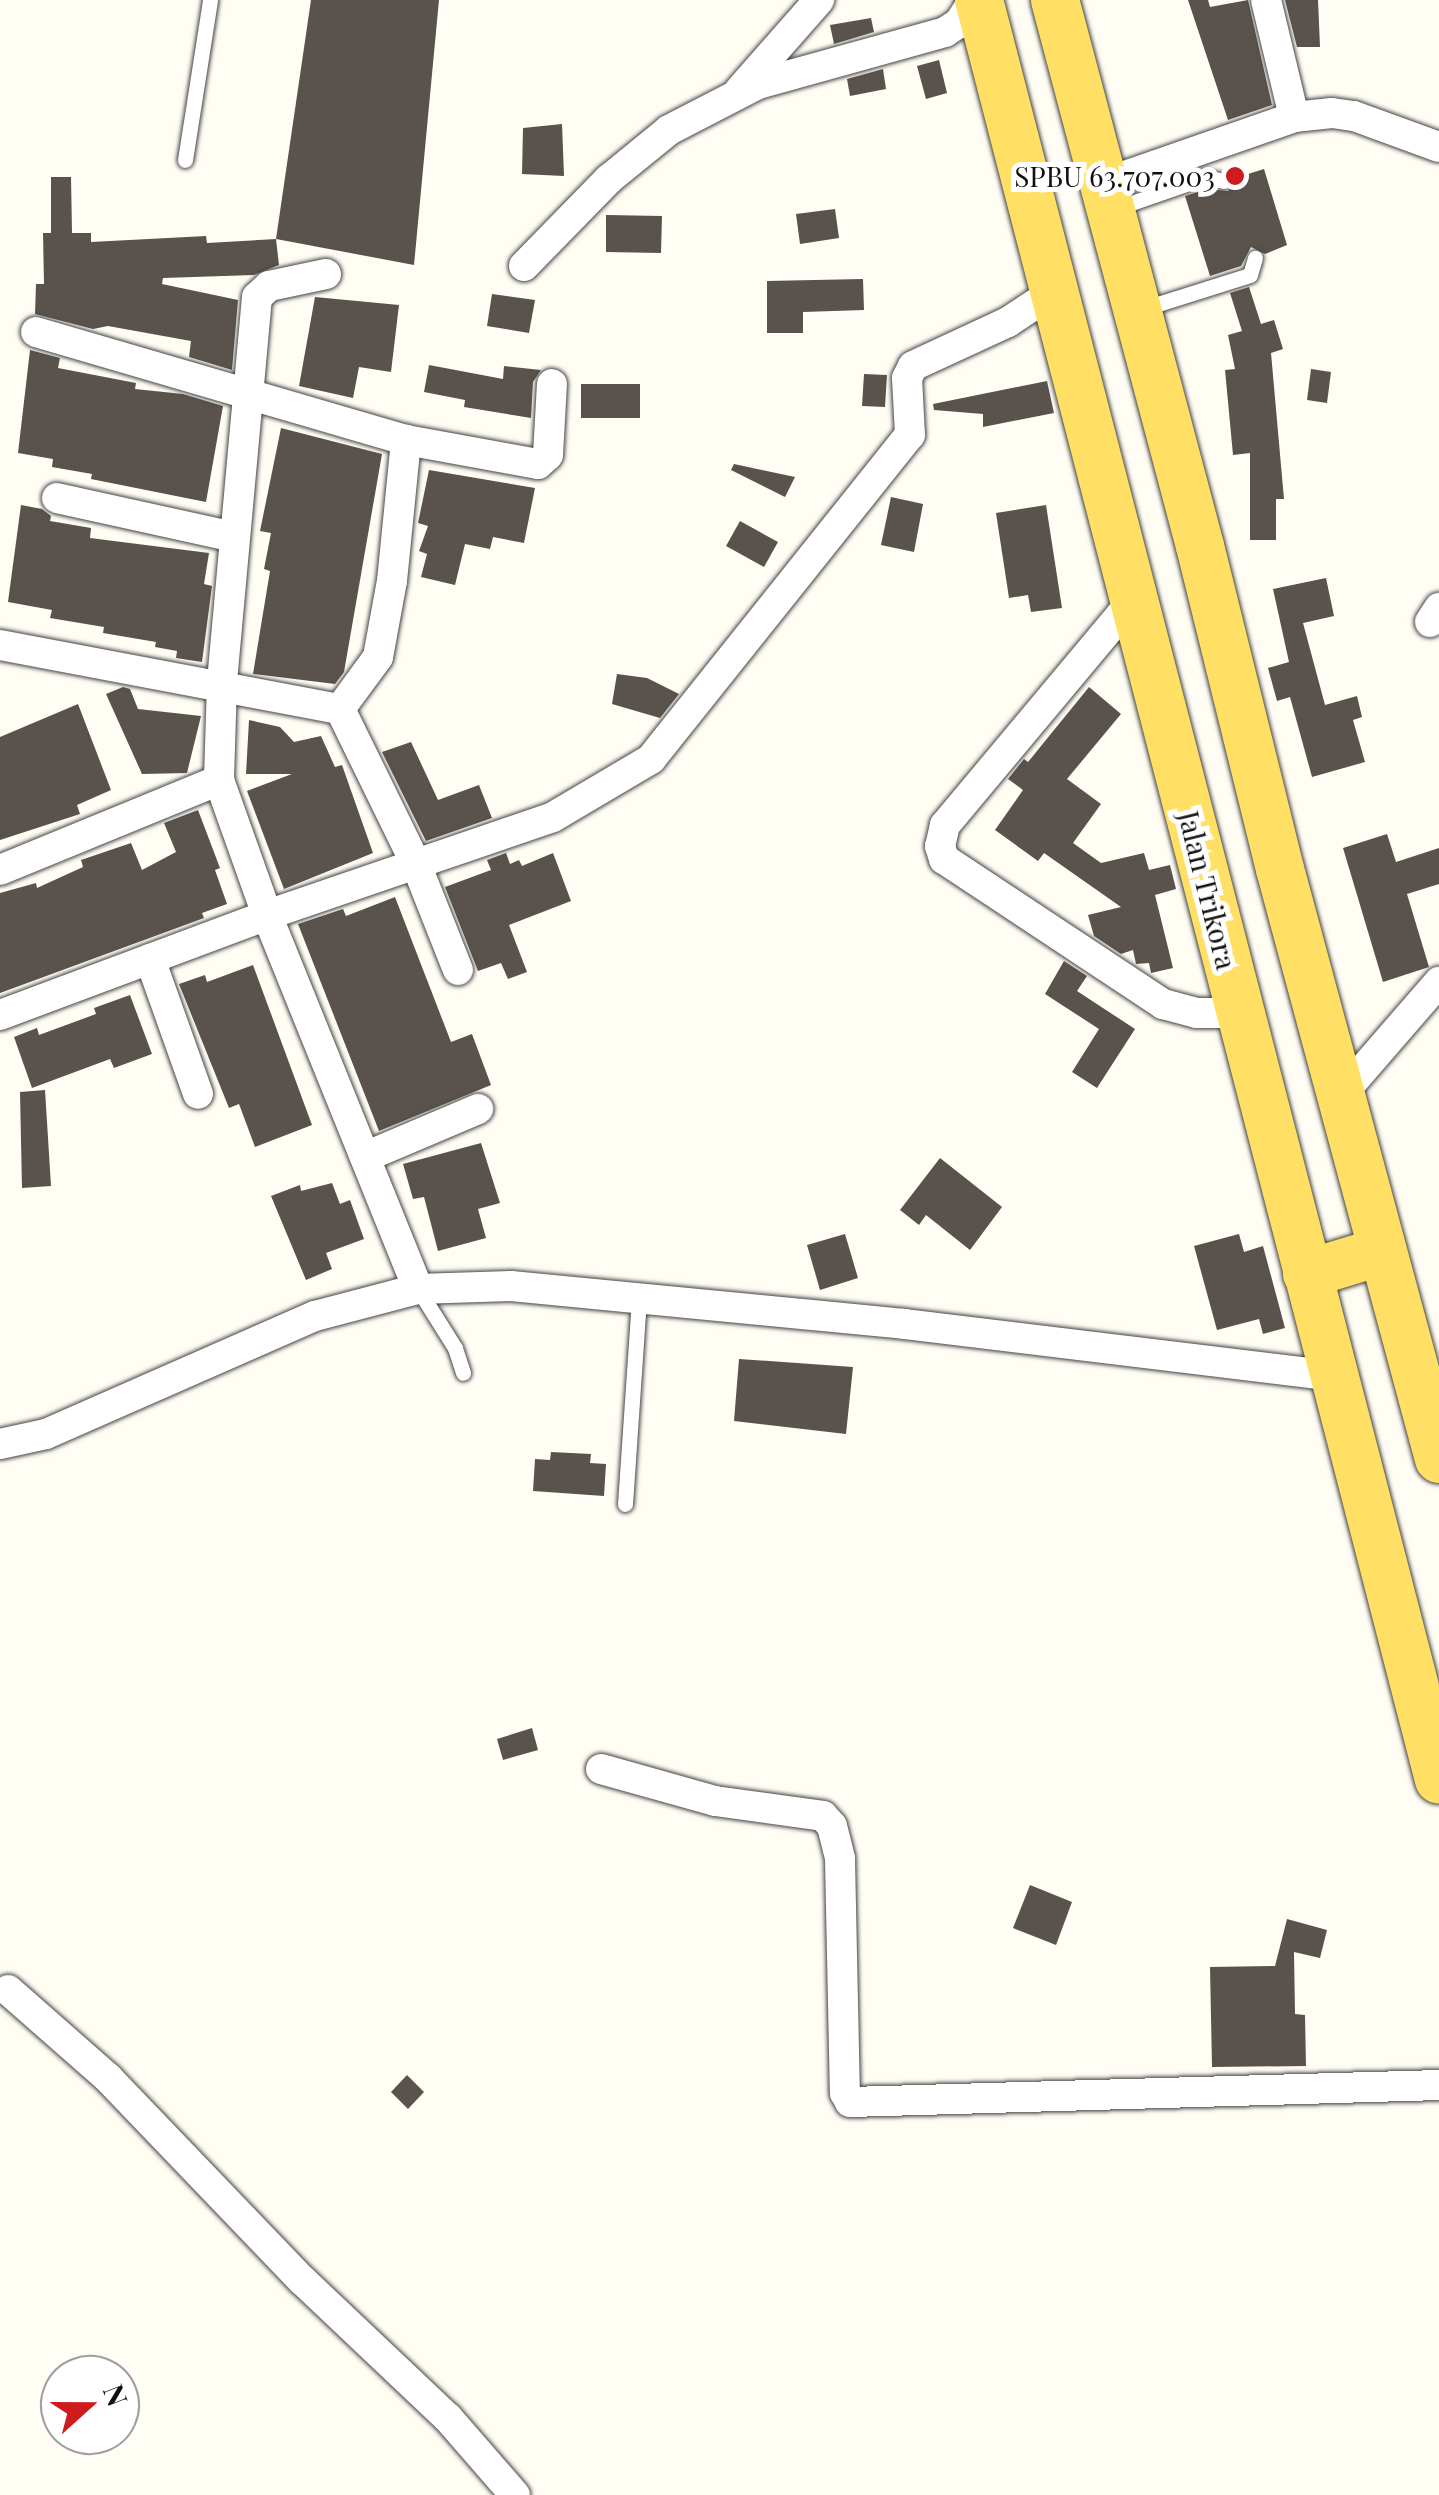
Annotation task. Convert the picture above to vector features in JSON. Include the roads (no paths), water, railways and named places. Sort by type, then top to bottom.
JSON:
[{"type":"main road","name":"Jalan Trikora","points":[[976,0],[1439,1780]]},
{"type":"main road","points":[[1056,0],[1341,1096],[1438,1447]]},
{"type":"main road","points":[[1307,1274],[1382,1251]]},
{"type":"street","points":[[734,96],[819,0]]},
{"type":"street","points":[[524,266],[610,179],[669,130],[734,96],[817,66],[848,62],[945,32],[959,23],[976,0]]},
{"type":"street","points":[[1266,0],[1294,117]]},
{"type":"street","points":[[1109,196],[1294,117],[1332,113],[1354,116],[1439,147]]},
{"type":"street","points":[[326,274],[269,286],[258,297],[222,683],[219,780],[267,915],[418,1289]]},
{"type":"street","points":[[0,1014],[267,915],[553,817],[651,759],[910,435],[907,378],[913,366],[1008,322],[1052,293]]},
{"type":"street","points":[[36,332],[406,440],[538,464],[548,455],[552,384]]},
{"type":"street","points":[[340,709],[378,657],[392,581],[406,440]]},
{"type":"street","points":[[57,498],[235,536]]},
{"type":"street","points":[[1134,599],[945,825],[940,846],[944,859],[1163,1004],[1196,1013],[1239,1013]]},
{"type":"street","points":[[0,645],[222,683],[340,709]]},
{"type":"street","points":[[340,709],[416,864],[458,970]]},
{"type":"street","points":[[0,870],[219,780]]},
{"type":"street","points":[[150,958],[198,1094]]},
{"type":"street","points":[[1341,1096],[1439,982]]},
{"type":"street","points":[[365,1157],[478,1109]]},
{"type":"street","points":[[0,1444],[46,1434],[315,1316],[418,1289],[511,1286],[904,1324],[1334,1376]]},
{"type":"street","points":[[601,1769],[715,1801],[823,1816],[832,1826],[840,1859],[845,2093],[850,2102],[1439,2085]]},
{"type":"street","points":[[8,1990],[108,2078],[302,2281],[448,2418],[515,2495]]},
{"type":"lane","points":[[184,160],[210,0]]},
{"type":"lane","points":[[1109,196],[1206,178],[1224,181]]},
{"type":"lane","points":[[1139,310],[1250,275],[1255,258]]},
{"type":"lane","points":[[418,1289],[455,1348],[463,1373]]},
{"type":"lane","points":[[625,1504],[640,1299]]},
{"type":"place","name":"SPBU 63.707.003","points":[[1235,176]]}]
